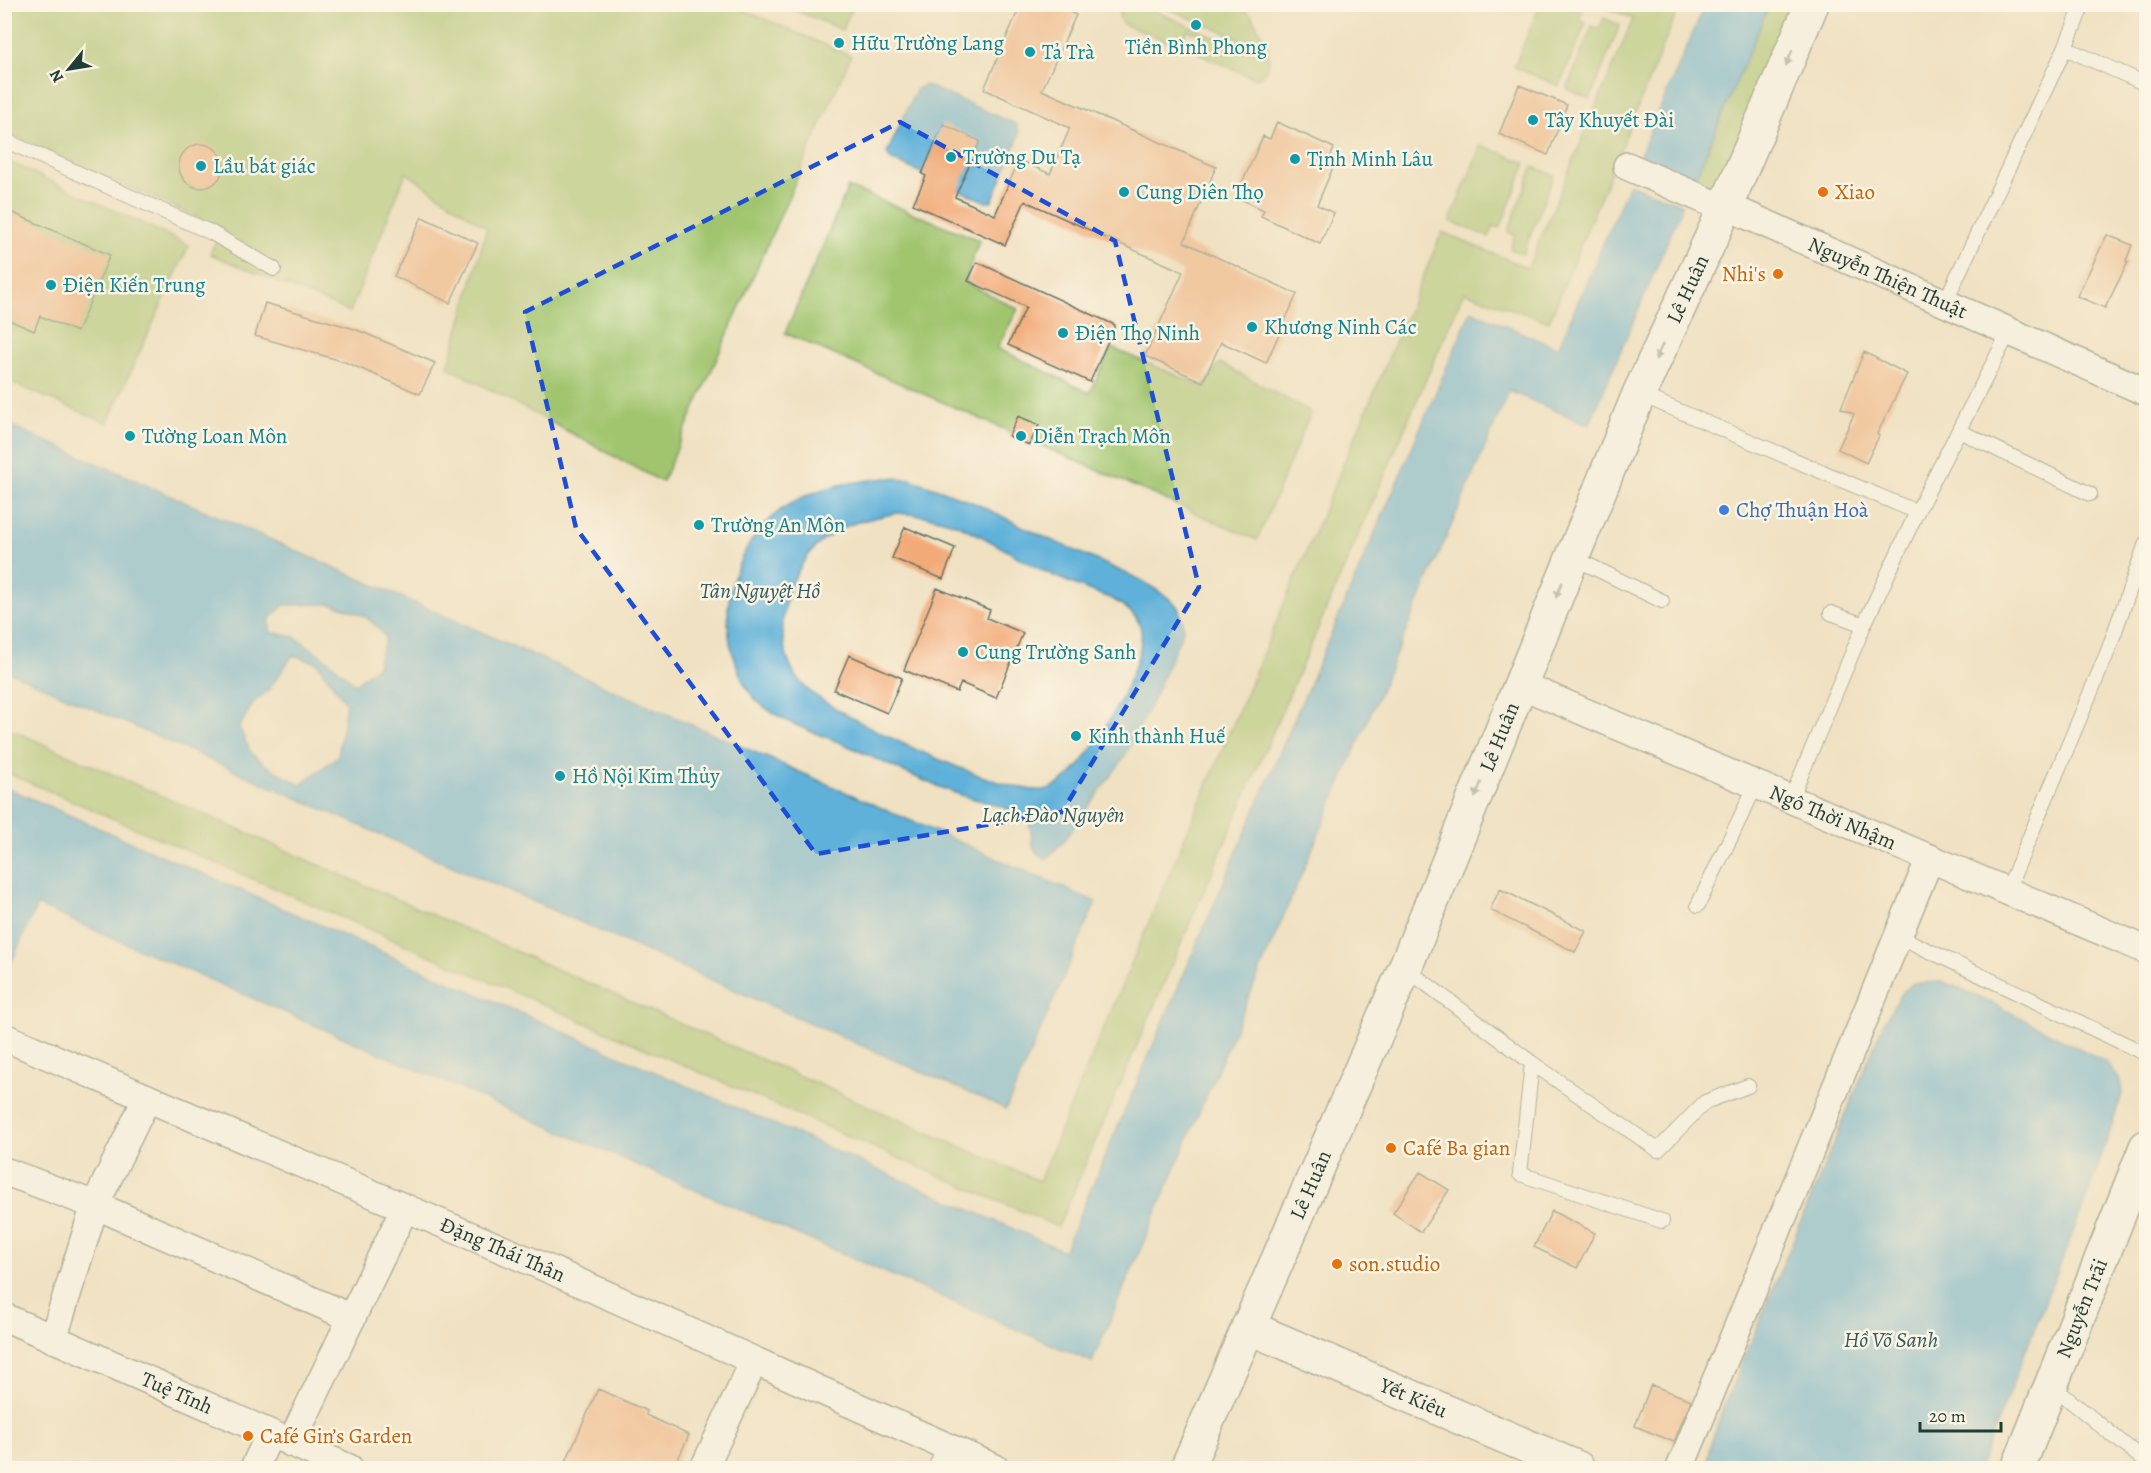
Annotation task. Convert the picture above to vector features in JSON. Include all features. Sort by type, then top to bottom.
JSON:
[{"type":"street","name":"Lê Huân","points":[[1187,1468],[1406,968],[1639,394],[1726,206],[1812,4]]},
{"type":"street","name":"Nguyễn Thiện Thuật","points":[[1627,166],[1712,203],[1726,206],[2146,392]]},
{"type":"street","name":"Ngô Thời Nhậm","points":[[1521,685],[2146,950]]},
{"type":"street","points":[[1680,1468],[1929,858]]},
{"type":"street","name":"Đặng Thái Thân","points":[[4,1037],[551,1270],[754,1361],[941,1457],[995,1468]]},
{"type":"street","points":[[53,1339],[95,1205],[147,1098]]},
{"type":"street","name":"Nguyễn Trãi","points":[[2018,1468],[2146,1147]]},
{"type":"street","points":[[4,1171],[95,1205],[352,1318]]},
{"type":"street","points":[[254,1468],[281,1438],[352,1318],[405,1208]]},
{"type":"street","name":"Tuệ Tĩnh","points":[[4,1317],[349,1468]]},
{"type":"street","name":"Yết Kiêu","points":[[1248,1327],[1578,1468]]},
{"type":"street","points":[[704,1468],[754,1361]]},
{"type":"lane","points":[[1945,302],[2065,48],[2083,4]]},
{"type":"lane","points":[[2065,48],[2146,84]]},
{"type":"lane","points":[[4,140],[212,233],[274,269]]},
{"type":"lane","points":[[1791,799],[1864,625],[1917,512],[2010,330]]},
{"type":"lane","points":[[1639,394],[1917,512]]},
{"type":"lane","points":[[1959,430],[2090,494]]},
{"type":"lane","points":[[2007,891],[2108,651],[2146,543]]},
{"type":"lane","points":[[1572,557],[1662,601]]},
{"type":"lane","points":[[1831,613],[1864,625]]},
{"type":"lane","points":[[1698,905],[1756,785]]},
{"type":"lane","points":[[1898,936],[2146,1054]]},
{"type":"lane","points":[[1406,968],[1532,1063],[1658,1150],[1705,1102],[1748,1086]]},
{"type":"lane","points":[[1532,1063],[1520,1174],[1662,1221]]},
{"type":"lane","points":[[2052,1386],[2146,1462]]},
{"type":"highlighted area","points":[[900,122],[1115,241],[1199,587],[1062,812],[816,854],[576,528],[525,312]]},
{"type":"green space","points":[[854,4],[842,30],[783,5]]},
{"type":"green space","points":[[5,5],[732,5],[851,56],[662,482],[448,367],[487,228],[406,173],[350,312],[210,254],[221,228],[5,132]]},
{"type":"green space","points":[[1122,5],[1157,5],[1155,11],[1235,46],[1238,38],[1159,5],[1236,5],[1251,15],[1267,45],[1268,68],[1260,77],[1253,78],[1198,53],[1204,37],[1187,30],[1180,46],[1128,26],[1122,23],[1119,15]]},
{"type":"green space","points":[[1540,5],[1569,5],[1583,10],[1579,20],[1586,23],[1559,86],[1514,67]]},
{"type":"green space","points":[[1601,5],[1680,5],[1549,322],[1464,292],[1058,1227],[5,772],[5,727],[1039,1181],[1442,232],[1528,268],[1633,19]]},
{"type":"green space","points":[[1769,5],[1805,5],[1727,194],[1694,181]]},
{"type":"green space","points":[[1604,18],[1620,25],[1590,99],[1567,89],[1592,26],[1599,29]]},
{"type":"green space","points":[[1481,145],[1526,163],[1500,228],[1494,226],[1489,237],[1450,221]]},
{"type":"green space","points":[[5,160],[189,245],[107,423],[5,380]]},
{"type":"green space","points":[[1533,167],[1554,175],[1523,254],[1510,249],[1515,235],[1508,232]]},
{"type":"green space","points":[[848,187],[979,240],[965,282],[1018,309],[997,348],[1090,393],[1111,348],[1203,386],[1220,363],[1311,412],[1257,540],[785,333]]},
{"type":"water","points":[[1705,5],[1769,5],[1694,181],[1639,157]]},
{"type":"water","points":[[925,85],[1016,124],[1020,134],[992,201],[986,202],[890,159],[887,153],[917,88]]},
{"type":"water","points":[[1629,184],[1683,205],[1589,425],[1509,391],[1092,1362],[37,905],[5,977],[5,787],[1064,1251],[1471,311],[1558,348]]},
{"type":"water","name":"Hồ Nội Kim Thủy","points":[[5,423],[1096,902],[1006,1109],[5,670],[4,485],[14,459],[5,451]],"holes":[[[332,604],[363,615],[386,638],[376,667],[355,684],[329,661],[295,637],[270,632],[270,618],[284,605]],[[293,655],[317,663],[346,703],[338,756],[300,785],[267,766],[251,753],[239,727],[254,702],[267,692]]]},
{"type":"water","name":"Lạch Đào Nguyên","points":[[886,478],[910,479],[979,505],[1141,580],[1166,596],[1178,607],[1183,631],[1151,704],[1123,759],[1063,842],[1047,858],[1039,856],[1032,844],[1029,824],[1018,814],[932,784],[786,720],[755,699],[741,677],[730,641],[728,618],[730,596],[735,574],[744,553],[757,534],[772,517],[801,498],[837,486]],"holes":[[[897,513],[937,518],[963,527],[1051,575],[1114,600],[1128,610],[1139,623],[1141,637],[1138,656],[1120,701],[1108,724],[1083,761],[1056,785],[1044,790],[1024,788],[994,780],[919,751],[847,715],[820,698],[803,685],[791,668],[784,648],[785,605],[792,583],[802,564],[816,547],[839,530],[863,520]]]},
{"type":"water","name":"Hồ Võ Sanh","points":[[1943,982],[1978,996],[2106,1062],[2120,1080],[2122,1094],[2094,1179],[1979,1468],[1707,1468],[1709,1449],[1724,1406],[1885,1020],[1903,992],[1913,983]]},
{"type":"building","points":[[1021,4],[1053,4],[1076,15],[1042,90],[1216,167],[1184,242],[1297,294],[1266,363],[1221,342],[1203,382],[1145,356],[1183,272],[1025,201],[1005,245],[913,204],[926,176],[922,174],[943,124],[980,141],[955,197],[995,215],[1019,160],[1050,174],[1070,128],[984,89]]},
{"type":"building","name":"Tây Khuyết Đài","points":[[1519,85],[1567,105],[1548,155],[1499,134]]},
{"type":"building","points":[[1277,122],[1334,148],[1328,163],[1334,165],[1317,205],[1334,213],[1320,244],[1261,216],[1264,210],[1236,197],[1263,136],[1270,139]]},
{"type":"building","name":"Lầu bát giác","points":[[201,144],[217,150],[223,166],[217,182],[201,188],[185,182],[179,166],[185,150]]},
{"type":"building","name":"Điện Kiến Trung","points":[[4,209],[110,255],[77,332],[40,316],[34,331],[4,318]]},
{"type":"building","points":[[422,217],[478,243],[450,303],[394,276]]},
{"type":"building","points":[[2107,235],[2132,245],[2126,261],[2128,262],[2105,308],[2077,296]]},
{"type":"building","name":"Điện Thọ Ninh","points":[[977,262],[1115,325],[1090,382],[1008,345],[1026,307],[968,281]]},
{"type":"building","points":[[265,303],[355,329],[435,363],[420,394],[345,362],[255,336]]},
{"type":"building","points":[[1864,352],[1907,374],[1877,434],[1879,436],[1866,463],[1838,449],[1854,414],[1841,408]]},
{"type":"building","points":[[1018,416],[1039,425],[1029,445],[1009,436]]},
{"type":"building","points":[[905,527],[955,548],[943,579],[892,558]]},
{"type":"building","name":"Cung Trường Sanh","points":[[937,588],[990,610],[987,618],[1023,633],[996,698],[961,683],[957,692],[904,670]]},
{"type":"building","points":[[849,655],[902,678],[887,713],[834,690]]},
{"type":"building","points":[[1500,889],[1586,931],[1575,952],[1490,910]]},
{"type":"building","points":[[1420,1172],[1449,1190],[1421,1232],[1393,1213]]},
{"type":"building","points":[[1552,1211],[1595,1233],[1577,1268],[1534,1247]]},
{"type":"building","points":[[1651,1385],[1691,1400],[1674,1442],[1635,1426]]},
{"type":"building","points":[[598,1389],[647,1411],[646,1415],[689,1435],[674,1468],[563,1468]]},
{"type":"place","name":"Tiền Bình Phong","points":[[1196,25]]},
{"type":"place","name":"Hữu Trường Lang","points":[[839,43]]},
{"type":"place","name":"Tả Trà","points":[[1030,52]]},
{"type":"place","name":"Tây Khuyết Đài","points":[[1533,120]]},
{"type":"place","name":"Trường Du Tạ","points":[[951,157]]},
{"type":"place","name":"Tịnh Minh Lâu","points":[[1295,159]]},
{"type":"place","name":"Lầu bát giác","points":[[201,166]]},
{"type":"place","name":"Cung Diên Thọ","points":[[1124,192]]},
{"type":"place","name":"Xiao","points":[[1823,192]]},
{"type":"place","name":"Nhi's","points":[[1778,274]]},
{"type":"place","name":"Điện Kiến Trung","points":[[51,285]]},
{"type":"place","name":"Khương Ninh Các","points":[[1252,327]]},
{"type":"place","name":"Điện Thọ Ninh","points":[[1063,333]]},
{"type":"place","name":"Tường Loan Môn","points":[[130,436]]},
{"type":"place","name":"Diễn Trạch Môn","points":[[1021,436]]},
{"type":"place","name":"Chợ Thuận Hoà","points":[[1724,510]]},
{"type":"place","name":"Trường An Môn","points":[[699,525]]},
{"type":"place","name":"Cung Trường Sanh","points":[[963,652]]},
{"type":"place","name":"Kinh thành Huế","points":[[1076,736]]},
{"type":"place","name":"Hồ Nội Kim Thủy","points":[[560,776]]},
{"type":"place","name":"Café Ba gian","points":[[1391,1148]]},
{"type":"place","name":"son.studio","points":[[1337,1264]]},
{"type":"place","name":"Café Gin’s Garden","points":[[248,1436]]},
{"type":"water label","name":"Tân Nguyệt Hồ","points":[[760,590]]}]
